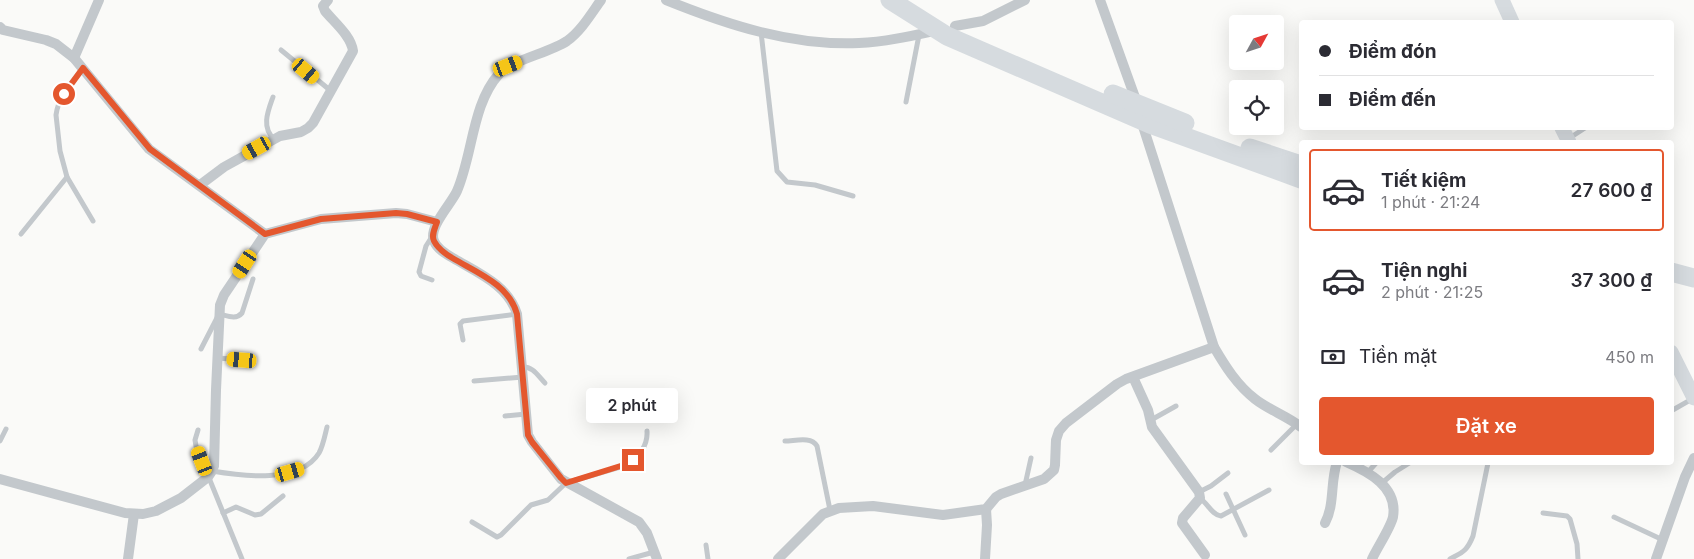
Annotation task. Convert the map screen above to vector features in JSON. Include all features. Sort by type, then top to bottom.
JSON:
[{"type":"highway","points":[[890,0],[946,28]]},
{"type":"highway","points":[[912,0],[946,28],[947,36],[1139,112],[1299,179]]},
{"type":"highway","points":[[1139,112],[1299,164]]},
{"type":"highway","points":[[1674,273],[1694,278]]},
{"type":"highway","points":[[1674,283],[1694,288]]},
{"type":"street","points":[[74,58],[99,0]]},
{"type":"street","points":[[200,185],[224,167],[274,139],[285,134],[301,132],[314,123],[353,51],[348,37],[325,11],[323,6],[328,0]]},
{"type":"street","points":[[601,0],[577,33],[566,41],[538,55],[508,66],[500,72],[490,85],[482,101],[457,192],[437,222],[433,234],[434,241],[440,249],[497,285],[508,295],[514,304],[517,314],[528,435],[532,442],[566,483],[578,487],[639,522],[647,533],[655,555]]},
{"type":"street","points":[[666,0],[744,28],[790,39],[823,43],[860,43],[905,38],[983,21],[1025,0]]},
{"type":"street","points":[[1100,0],[1139,112],[1214,347],[1227,369],[1254,398],[1299,425]]},
{"type":"street","points":[[1502,0],[1511,20]]},
{"type":"street","points":[[1,31],[46,40],[56,44],[83,68],[150,149],[265,234]]},
{"type":"street","points":[[0,479],[134,514],[156,511],[181,498],[210,474],[214,466],[220,305],[265,234],[321,219],[396,213],[437,222]]},
{"type":"street","points":[[778,559],[823,514],[830,510],[873,506],[942,515],[986,509],[1001,494],[1044,479],[1054,470],[1056,440],[1059,431],[1066,422],[1117,384],[1214,347]]},
{"type":"street","points":[[1674,358],[1694,398]]},
{"type":"street","points":[[1133,377],[1148,410],[1155,432],[1199,495],[1183,518],[1182,523],[1206,555]]},
{"type":"street","points":[[1656,559],[1685,477],[1694,458]]},
{"type":"street","points":[[1325,523],[1332,505],[1333,476],[1336,465]]},
{"type":"street","points":[[1353,465],[1368,472],[1382,483],[1394,505],[1393,519],[1372,559]]},
{"type":"street","points":[[985,559],[986,509]]},
{"type":"street","points":[[128,559],[134,514]]},
{"type":"lane","points":[[761,32],[777,171],[788,182],[815,185],[853,196]]},
{"type":"lane","points":[[906,102],[919,34]]},
{"type":"lane","points":[[281,50],[331,92]]},
{"type":"lane","points":[[83,68],[64,94],[56,109],[60,151],[67,177],[92,221]]},
{"type":"lane","points":[[273,97],[266,120],[268,134],[274,139]]},
{"type":"lane","points":[[1566,136],[1580,130]]},
{"type":"lane","points":[[22,234],[67,177]]},
{"type":"lane","points":[[432,280],[421,276],[420,272],[426,246],[433,234]]},
{"type":"lane","points":[[201,349],[220,314],[234,318],[242,313],[253,279]]},
{"type":"lane","points":[[463,340],[460,324],[463,321],[517,314]]},
{"type":"lane","points":[[217,358],[242,360]]},
{"type":"lane","points":[[474,381],[522,372],[528,366],[545,383]]},
{"type":"lane","points":[[1674,409],[1694,398]]},
{"type":"lane","points":[[1150,420],[1176,406]]},
{"type":"lane","points":[[505,416],[526,414]]},
{"type":"lane","points":[[1271,450],[1299,425]]},
{"type":"lane","points":[[210,474],[260,476],[302,468],[314,460],[320,452],[327,427]]},
{"type":"lane","points":[[0,441],[6,429]]},
{"type":"lane","points":[[198,430],[195,440],[196,446],[210,474],[223,513],[242,559]]},
{"type":"lane","points":[[472,522],[497,537],[501,535],[531,505],[548,500],[566,483],[627,464],[633,460],[646,446],[648,440],[647,431]]},
{"type":"lane","points":[[785,441],[810,440],[817,446],[830,510]]},
{"type":"lane","points":[[1025,486],[1031,458]]},
{"type":"lane","points":[[1368,472],[1374,465]]},
{"type":"lane","points":[[1382,483],[1394,472],[1406,465]]},
{"type":"lane","points":[[1450,559],[1462,553],[1468,547],[1473,536],[1488,465]]},
{"type":"lane","points":[[1228,473],[1199,495],[1218,516],[1269,490]]},
{"type":"lane","points":[[1226,494],[1245,535]]},
{"type":"lane","points":[[223,513],[236,507],[255,515],[261,514],[282,496]]},
{"type":"lane","points":[[1543,513],[1567,516],[1570,519],[1577,544],[1578,559]]},
{"type":"lane","points":[[1614,516],[1663,540]]},
{"type":"lane","points":[[706,545],[708,559]]},
{"type":"lane","points":[[629,559],[655,555]]},
{"type":"route","points":[[64,94],[83,68],[150,149],[265,234],[321,219],[396,213],[437,222],[433,234],[434,241],[440,249],[497,285],[508,295],[514,304],[517,314],[528,435],[561,478],[566,483],[627,464],[633,460]]}]
